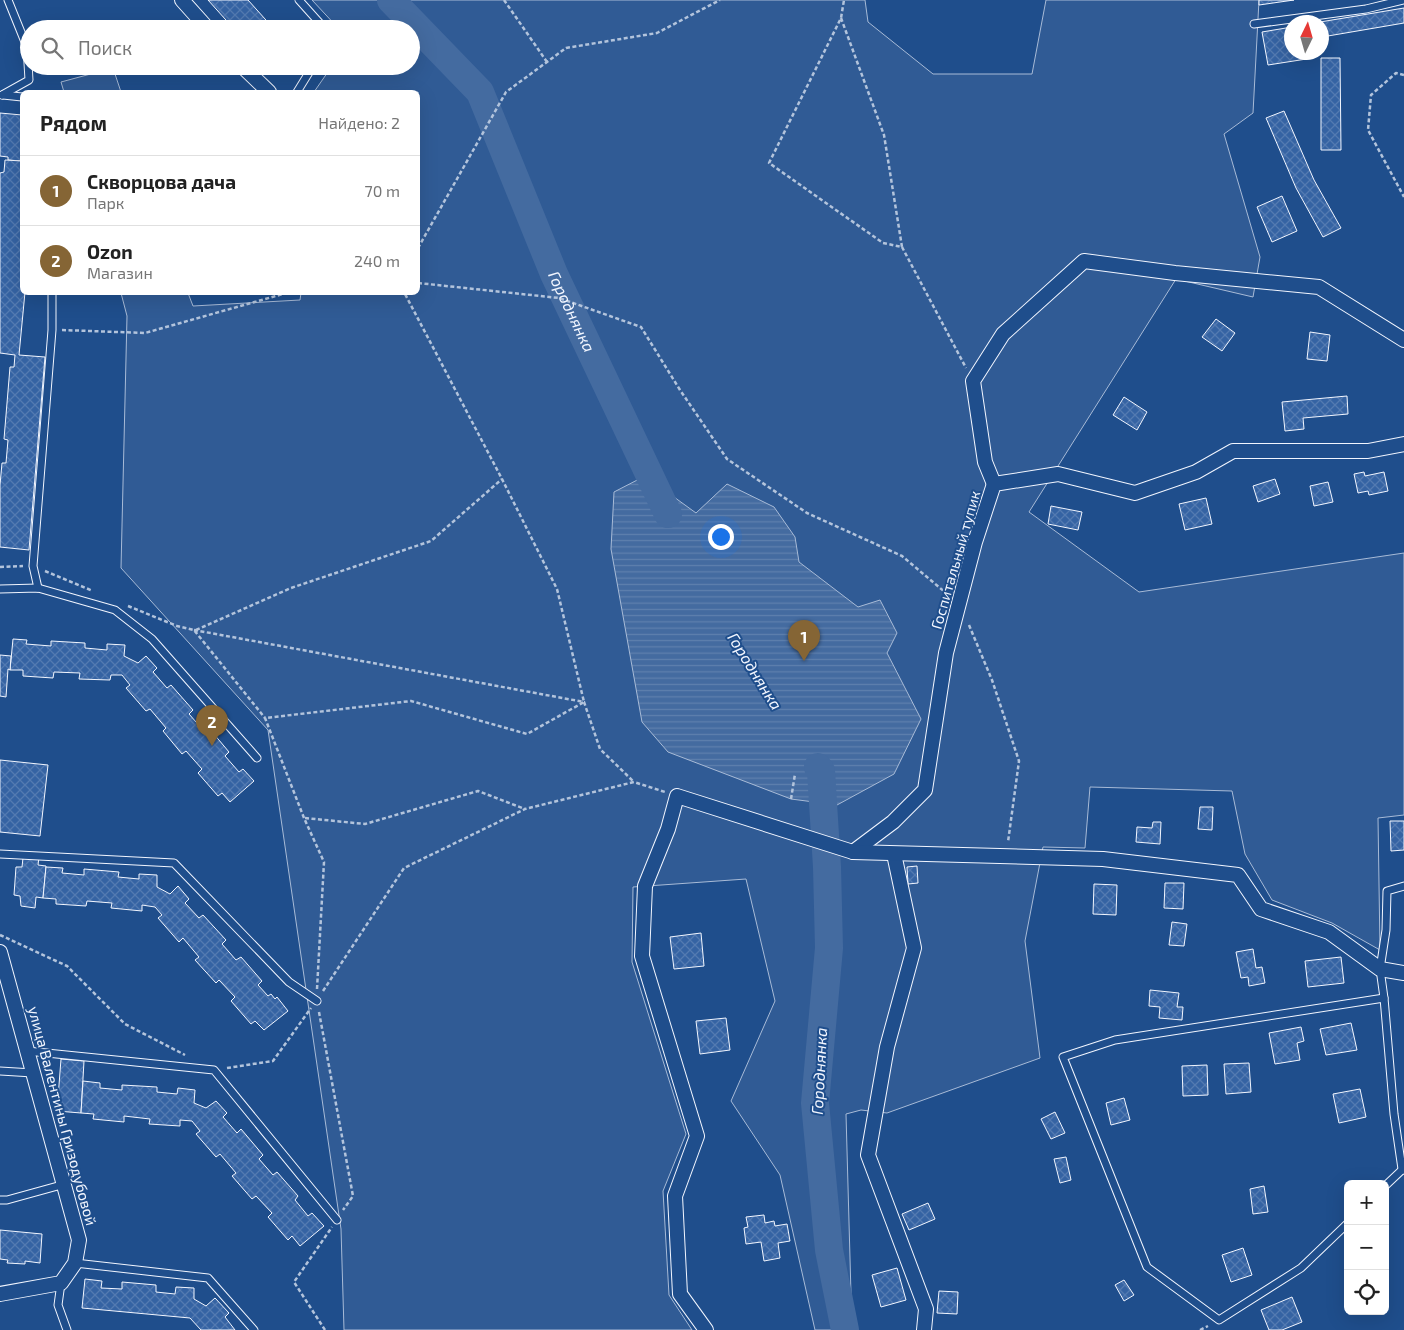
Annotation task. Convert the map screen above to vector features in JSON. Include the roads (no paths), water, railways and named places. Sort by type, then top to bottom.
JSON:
[{"type":"street","points":[[182,0],[200,20]]},
{"type":"street","points":[[252,75],[268,90]]},
{"type":"street","points":[[994,484],[985,462],[973,381],[1003,334],[1084,261],[1175,273],[1319,287],[1404,340]]},
{"type":"street","name":"Госпитальный тупик","points":[[853,852],[893,822],[925,790],[946,653],[975,542],[994,484],[1058,474],[1136,493],[1196,472],[1233,451],[1368,451],[1404,444]]},
{"type":"street","points":[[706,1330],[680,1294],[675,1196],[697,1136],[642,956],[645,886],[668,829],[677,796],[853,852],[1103,859],[1238,875],[1261,909],[1328,932],[1380,969],[1404,973]]},
{"type":"street","points":[[894,854],[914,948],[887,1047],[868,1155],[926,1308],[924,1330]]},
{"type":"street","name":"улица Валентины Гризодубовой","points":[[0,952],[79,1240],[75,1263],[61,1283]]},
{"type":"street","points":[[0,1294],[61,1283]]},
{"type":"lane","points":[[8,0],[20,30]]},
{"type":"lane","points":[[299,0],[317,20]]},
{"type":"lane","points":[[1254,24],[1366,9],[1403,0]]},
{"type":"lane","points":[[1,95],[29,80],[29,75]]},
{"type":"lane","points":[[297,90],[307,75]]},
{"type":"lane","points":[[1,95],[20,97]]},
{"type":"lane","points":[[38,588],[33,566],[52,330],[52,295]]},
{"type":"lane","points":[[0,589],[38,588],[115,610],[152,639],[257,758]]},
{"type":"lane","points":[[0,854],[174,863],[289,982],[316,1001]]},
{"type":"lane","points":[[1389,1182],[1403,1169],[1394,1114],[1380,969],[1386,930],[1387,891],[1404,886]]},
{"type":"lane","points":[[1346,1225],[1301,1268],[1219,1320],[1147,1267],[1064,1056],[1115,1040],[1384,998]]},
{"type":"lane","points":[[27,1051],[214,1070],[337,1220]]},
{"type":"lane","points":[[0,1071],[32,1073]]},
{"type":"lane","points":[[0,1200],[7,1200],[65,1184]]},
{"type":"lane","points":[[75,1263],[208,1278],[254,1330]]},
{"type":"lane","points":[[61,1283],[58,1305],[66,1330]]},
{"type":"water","points":[[645,476],[696,513],[727,484],[774,507],[795,537],[799,562],[858,607],[880,600],[897,633],[887,653],[921,719],[894,774],[837,805],[791,799],[668,752],[642,722],[611,549],[614,492]]},
{"type":"waterway","name":"Городнянка","points":[[391,0],[410,20]]},
{"type":"waterway","name":"Городнянка","points":[[420,30],[480,92],[554,274],[668,514]]},
{"type":"waterway","name":"Городнянка","points":[[818,767],[821,771],[827,867],[829,948],[815,1103],[829,1250],[845,1330]]},
{"type":"place","name":"Скворцова дача","points":[[804,661]]},
{"type":"place","name":"Ozon","points":[[212,746]]}]
